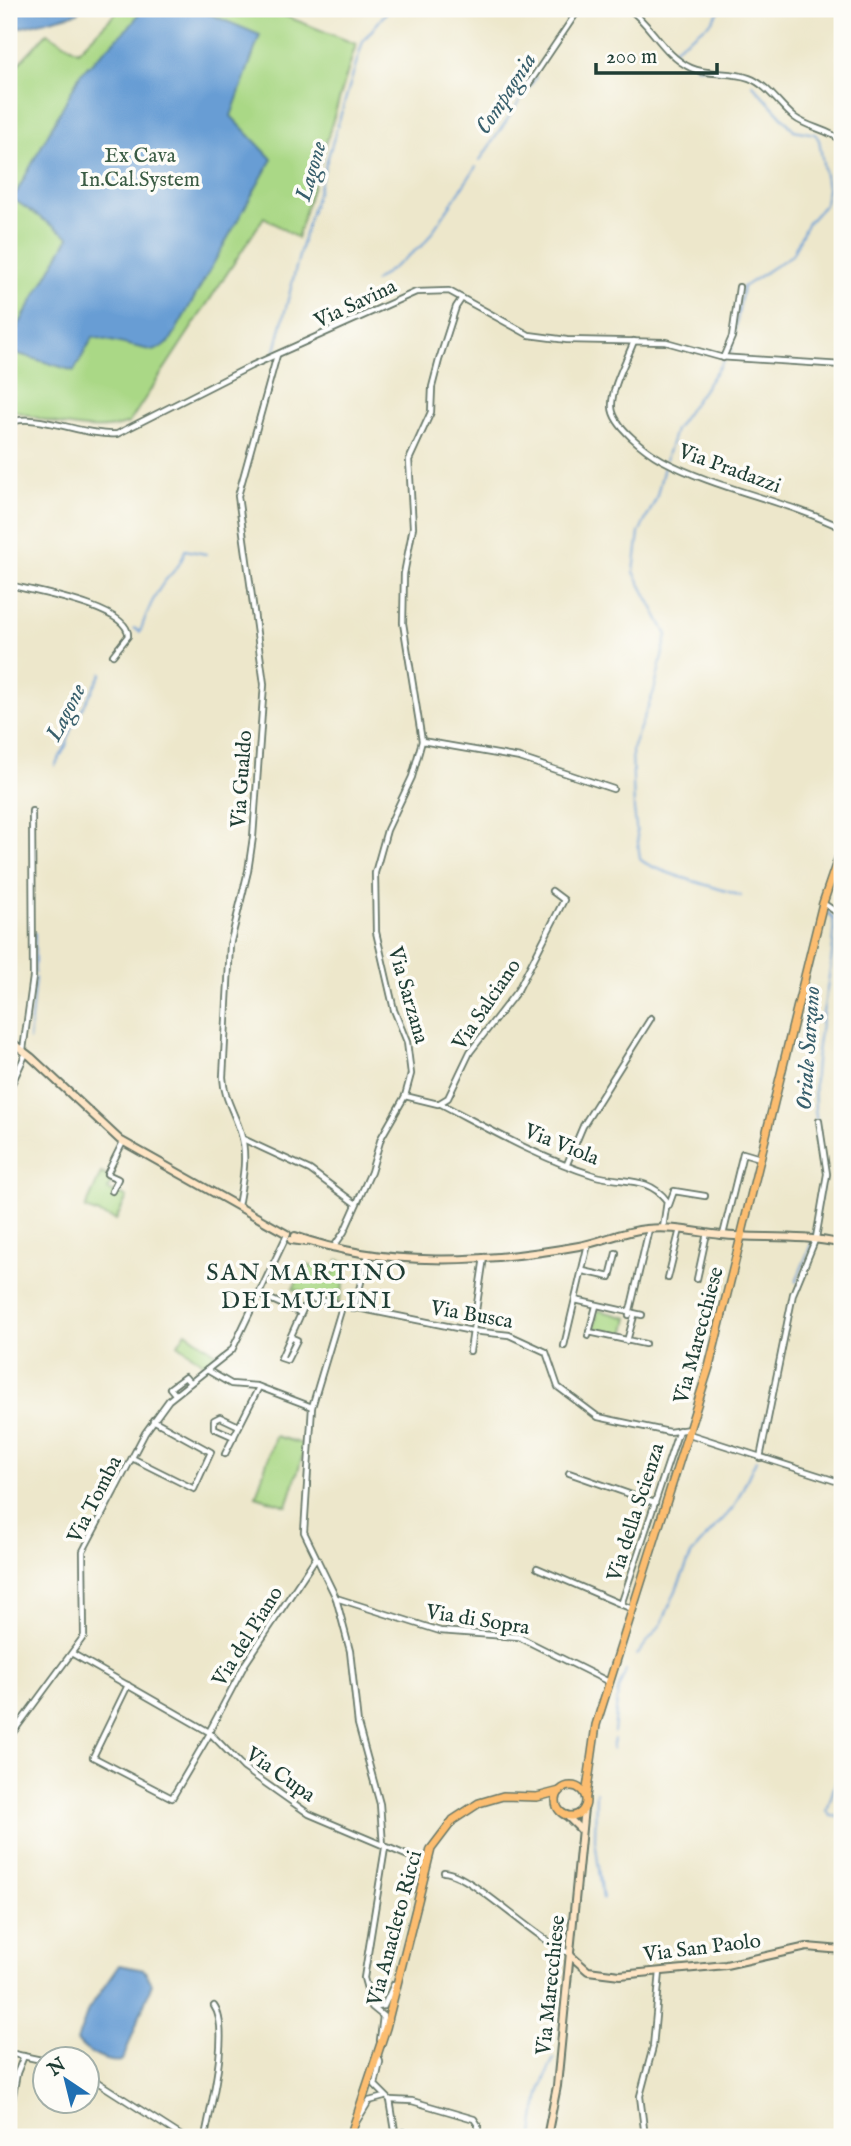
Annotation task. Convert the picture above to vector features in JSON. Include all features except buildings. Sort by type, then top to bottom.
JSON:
[{"type":"main road","name":"Via Marecchiese","points":[[586,1796],[596,1724],[690,1432],[742,1236],[823,903],[842,848]]},
{"type":"main road","points":[[9,1040],[123,1142],[290,1236],[333,1248],[368,1255],[424,1260],[588,1244],[663,1228],[725,1235],[816,1238],[842,1244]]},
{"type":"main road","points":[[725,1235],[738,1251]]},
{"type":"main road","points":[[583,1835],[557,1805],[560,1791],[585,1780],[591,1771]]},
{"type":"main road","points":[[566,1815],[576,1815],[584,1808],[586,1796],[574,1786]]},
{"type":"main road","name":"Via Anacleto Ricci","points":[[537,1797],[560,1791]]},
{"type":"main road","name":"Via Anacleto Ricci","points":[[350,2137],[399,1979],[431,1849],[445,1828],[468,1809],[491,1799],[515,1795],[537,1797],[557,1805]]},
{"type":"main road","name":"Via Marecchiese","points":[[547,2137],[557,2086],[584,1808]]},
{"type":"main road","name":"Via San Paolo","points":[[571,1955],[588,1971],[599,1973],[726,1965],[807,1947],[842,1950]]},
{"type":"street","points":[[526,88],[579,9]]},
{"type":"street","points":[[629,9],[643,20],[657,41],[687,66],[694,70],[741,75],[759,82],[797,120],[842,141]]},
{"type":"street","points":[[723,358],[732,337],[739,287]]},
{"type":"street","name":"Via Savina","points":[[9,424],[23,420],[100,435],[117,434],[277,354],[416,292],[438,289],[462,298],[530,335],[567,340],[666,342],[723,358],[842,365]]},
{"type":"street","name":"Via Sarzana","points":[[333,1248],[344,1233],[357,1204],[381,1138],[405,1096],[411,1060],[386,979],[376,932],[374,891],[384,842],[412,777],[422,741],[403,623],[404,575],[413,527],[409,460],[431,412],[432,387],[439,360],[456,307],[462,298]]},
{"type":"street","name":"Via Pradazzi","points":[[634,341],[613,398],[612,409],[615,418],[648,451],[677,467],[815,515],[842,528]]},
{"type":"street","name":"Via Gualdo","points":[[238,1206],[243,1164],[242,1139],[223,1093],[223,1076],[230,945],[251,848],[264,684],[237,505],[277,354]]},
{"type":"street","points":[[9,585],[94,606],[120,620],[126,625],[128,636],[113,656]]},
{"type":"street","points":[[422,741],[520,758],[613,789]]},
{"type":"street","points":[[9,1090],[24,1052],[33,978],[32,811]]},
{"type":"street","name":"Via Salciano","points":[[441,1104],[448,1098],[475,1044],[509,1003],[531,967],[564,901],[552,891]]},
{"type":"street","points":[[823,903],[842,916]]},
{"type":"street","points":[[567,1164],[583,1126],[651,1018]]},
{"type":"street","points":[[405,1096],[441,1104]]},
{"type":"street","name":"Via Viola","points":[[441,1104],[500,1135],[596,1176],[648,1184],[663,1195],[668,1206]]},
{"type":"street","points":[[760,1458],[793,1294],[816,1238],[827,1174],[819,1121]]},
{"type":"street","points":[[242,1139],[310,1170],[357,1204]]},
{"type":"street","points":[[112,1191],[118,1179],[107,1174],[123,1142]]},
{"type":"street","points":[[725,1235],[743,1153],[761,1158]]},
{"type":"street","points":[[663,1228],[674,1191],[705,1196]]},
{"type":"street","points":[[627,1341],[649,1229]]},
{"type":"street","points":[[668,1278],[680,1229]]},
{"type":"street","points":[[697,1279],[707,1233]]},
{"type":"street","name":"Via Tomba","points":[[9,1738],[84,1636],[81,1561],[83,1551],[153,1420],[175,1394],[232,1350],[280,1248],[290,1236]]},
{"type":"street","points":[[564,1346],[588,1244]]},
{"type":"street","points":[[583,1271],[610,1277],[616,1253]]},
{"type":"street","points":[[354,1309],[368,1255]]},
{"type":"street","points":[[470,1351],[484,1256]]},
{"type":"street","points":[[259,1294],[301,1313],[290,1337],[281,1357],[287,1360],[297,1340],[290,1337]]},
{"type":"street","name":"Via Busca","points":[[301,1313],[308,1298],[342,1307],[472,1331],[509,1335],[540,1347],[549,1357],[558,1387],[580,1407],[598,1416],[669,1432],[679,1429],[690,1432],[760,1458],[842,1483]]},
{"type":"street","points":[[575,1300],[632,1315],[642,1315]]},
{"type":"street","points":[[596,1306],[588,1334],[645,1344]]},
{"type":"street","points":[[342,1307],[312,1407],[304,1532],[336,1598],[350,1651],[358,1724],[380,1804],[384,1846],[380,1896],[365,1958],[364,1978],[372,2007],[383,2016],[379,2035],[381,2043]]},
{"type":"street","points":[[206,1370],[231,1384],[259,1387],[312,1407]]},
{"type":"street","name":"Via Tomba","points":[[175,1394],[171,1387],[185,1377],[190,1383]]},
{"type":"street","points":[[225,1454],[259,1387]]},
{"type":"street","points":[[233,1437],[214,1428],[214,1420],[220,1417],[239,1426]]},
{"type":"street","points":[[132,1458],[194,1489],[211,1452],[153,1420]]},
{"type":"street","name":"Via della Scienza","points":[[621,1605],[679,1429]]},
{"type":"street","points":[[569,1473],[655,1503]]},
{"type":"street","name":"Via del Piano","points":[[128,1685],[93,1757],[172,1798],[245,1664],[315,1559]]},
{"type":"street","name":"Via della Scienza","points":[[537,1568],[633,1609]]},
{"type":"street","name":"Via di Sopra","points":[[336,1598],[440,1631],[519,1637],[609,1682]]},
{"type":"street","name":"Via Cupa","points":[[73,1654],[209,1733],[244,1768],[309,1814],[421,1861]]},
{"type":"street","points":[[444,1872],[464,1878],[520,1923],[571,1955]]},
{"type":"street","points":[[645,2137],[640,2096],[653,2047],[660,1971]]},
{"type":"street","points":[[369,1999],[377,2007],[384,2006],[399,1979]]},
{"type":"street","points":[[205,2137],[219,2054],[219,2024],[214,2006]]},
{"type":"street","points":[[9,2053],[32,2058]]},
{"type":"street","points":[[377,2054],[380,2062],[375,2085],[389,2099],[396,2137]]},
{"type":"street","points":[[9,2117],[17,2073],[24,2056]]},
{"type":"street","points":[[102,2085],[183,2137]]},
{"type":"street","points":[[355,2124],[373,2098],[412,2101],[474,2119],[478,2125],[478,2137]]},
{"type":"green space","name":"Ex Cava In.Cal.System","points":[[120,9],[268,9],[356,44],[297,238],[264,217],[129,423],[115,427],[85,428],[9,409],[9,74],[47,33],[78,51]]},
{"type":"green space","points":[[101,1173],[113,1179],[108,1190],[127,1197],[116,1220],[85,1209]]},
{"type":"green space","points":[[338,1260],[349,1263],[339,1302],[293,1289],[305,1264],[333,1275]]},
{"type":"green space","points":[[598,1310],[628,1318],[624,1335],[594,1328]]},
{"type":"green space","points":[[186,1332],[216,1353],[207,1366],[178,1344]]},
{"type":"green space","points":[[275,1436],[306,1445],[287,1506],[256,1496]]},
{"type":"water","points":[[9,9],[80,9],[78,13],[15,29],[9,35]]},
{"type":"water","points":[[141,9],[207,9],[207,13],[260,35],[231,116],[272,159],[169,343],[154,351],[93,337],[74,371],[9,351],[9,342],[69,237],[13,199],[81,73],[133,23]]},
{"type":"water","points":[[119,1965],[144,1970],[152,1983],[121,2061],[102,2058],[102,2044],[80,2044],[77,2041],[88,2010]]},
{"type":"waterway","name":"Lagone","points":[[275,351],[303,240],[363,41],[389,9]]},
{"type":"waterway","name":"Oriale Sarzano","points":[[688,64],[673,49],[710,23],[721,9]]},
{"type":"waterway","name":"Oriale Sarzano","points":[[696,67],[730,70]]},
{"type":"waterway","name":"Compagnia","points":[[480,160],[536,77]]},
{"type":"waterway","name":"Oriale Sarzano","points":[[731,353],[743,287],[792,255],[807,224],[825,204],[827,188],[819,140],[815,134],[794,130],[752,84]]},
{"type":"waterway","name":"Compagnia","points":[[374,282],[424,244],[476,167]]},
{"type":"waterway","name":"Oriale Sarzano","points":[[666,459],[675,430],[724,360]]},
{"type":"waterway","name":"Oriale Sarzano","points":[[664,467],[656,499],[639,533],[634,572],[667,635],[654,691],[632,749],[634,810],[640,859],[671,874],[741,896]]},
{"type":"waterway","name":"Lagone","points":[[134,628],[140,632],[156,594],[179,564],[185,550],[206,554]]},
{"type":"waterway","name":"Lagone","points":[[55,766],[67,744],[71,729],[102,673]]},
{"type":"waterway","name":"Oriale Sarzano","points":[[819,1134],[814,1086],[834,935],[833,918],[825,909]]},
{"type":"waterway","name":"Lagone","points":[[35,933],[35,973]]},
{"type":"waterway","name":"Lagone","points":[[29,1040],[35,978]]},
{"type":"waterway","name":"Oriale Sarzano","points":[[814,1235],[824,1170]]},
{"type":"waterway","name":"Oriale Sarzano","points":[[796,1282],[812,1242]]},
{"type":"waterway","name":"Oriale Sarzano","points":[[782,1336],[787,1315]]},
{"type":"waterway","name":"Oriale Sarzano","points":[[758,1453],[766,1417]]},
{"type":"waterway","name":"Oriale Sarzano","points":[[637,1655],[662,1623],[692,1553],[734,1507],[756,1460]]},
{"type":"waterway","name":"Oriale Sarzano","points":[[614,1732],[618,1690],[626,1670]]},
{"type":"waterway","name":"Oriale Sarzano","points":[[612,1749],[614,1739]]},
{"type":"waterway","points":[[842,1761],[827,1811],[831,1816],[842,1817]]},
{"type":"waterway","name":"Oriale Sarzano","points":[[596,1792],[595,1840],[603,1899]]},
{"type":"waterway","name":"Oriale Sarzano","points":[[533,2137],[539,2097],[554,2058]]},
{"type":"district","name":"SAN MARTINO DEI MULINI","points":[[307,1286]]}]
